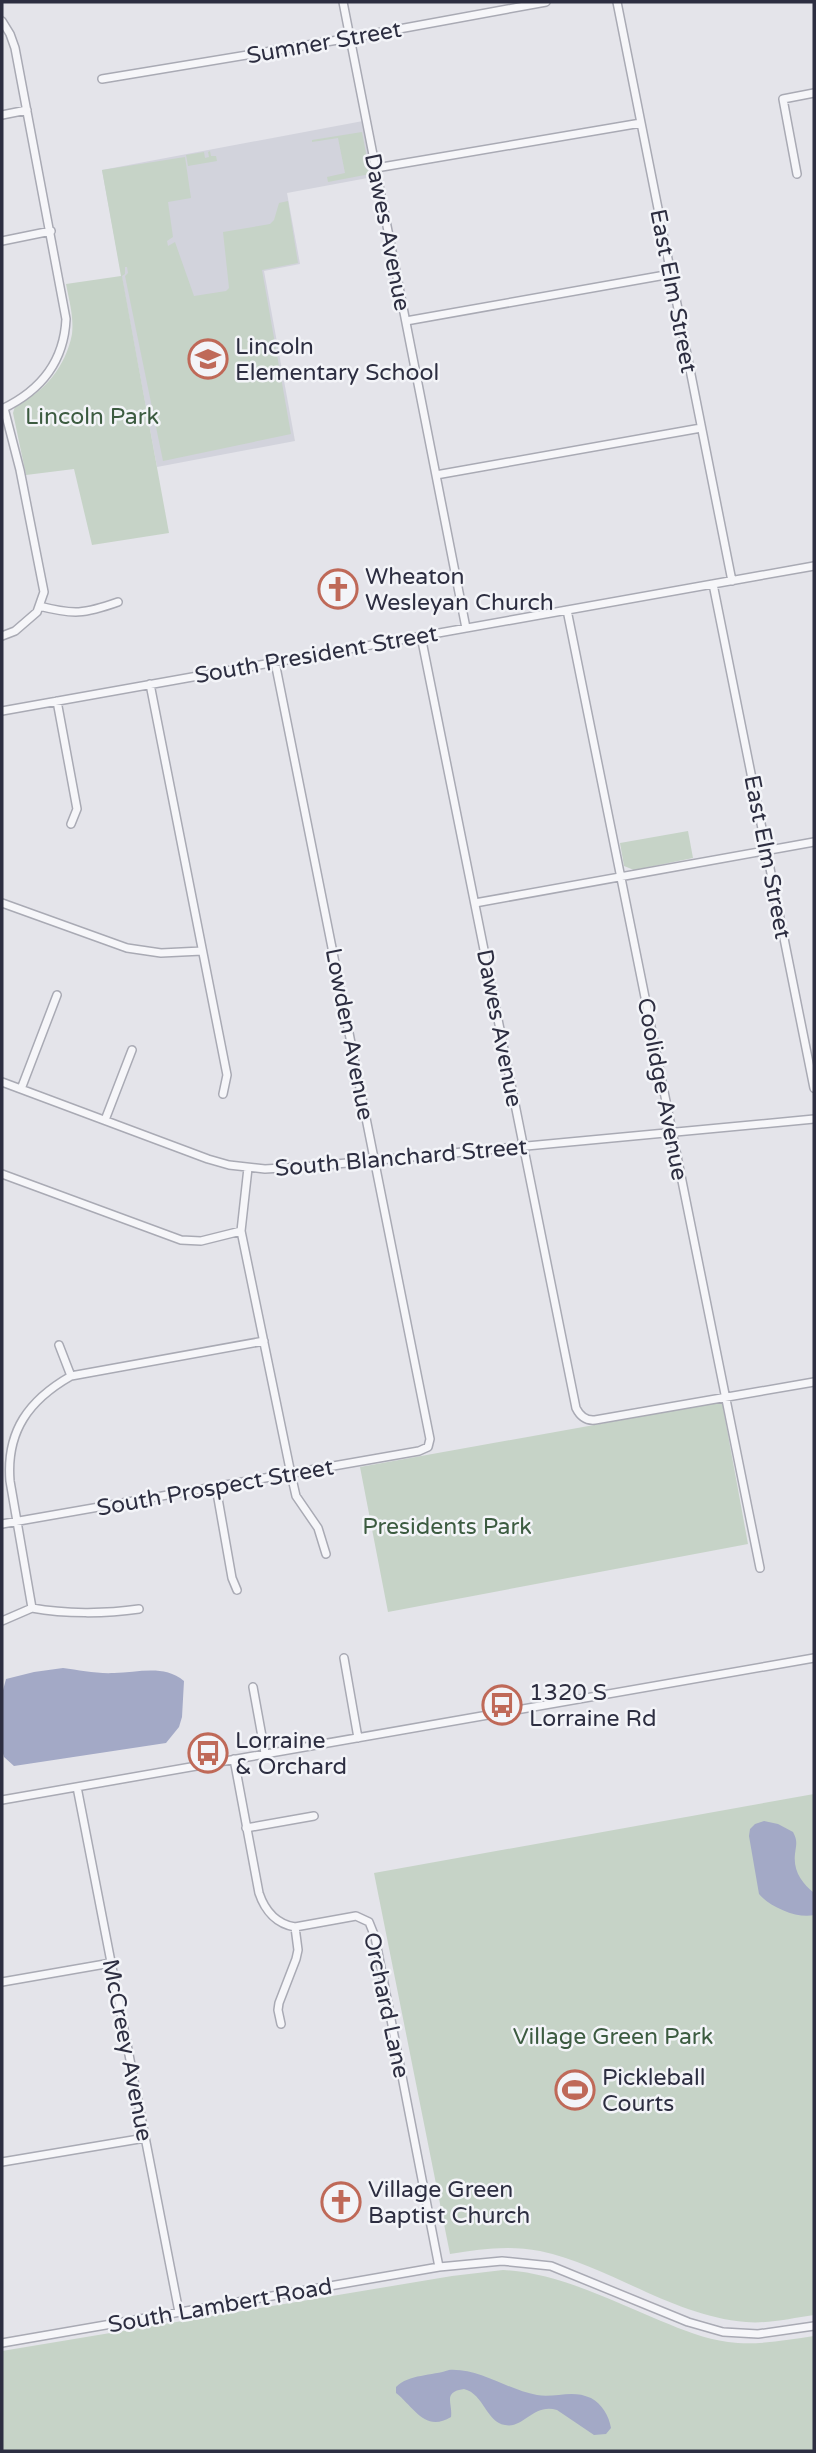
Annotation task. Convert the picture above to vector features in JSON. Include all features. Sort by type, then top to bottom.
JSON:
[{"type":"street","name":"Dawes Avenue","points":[[343,2],[466,628]]},
{"type":"street","name":"Sumner Street","points":[[102,79],[546,2]]},
{"type":"street","name":"East Elm Street","points":[[617,2],[732,581]]},
{"type":"street","points":[[2,22],[10,34],[19,72],[66,319],[64,342],[49,374],[34,389],[3,408],[20,470],[44,592],[37,612],[15,631],[2,636]]},
{"type":"street","points":[[797,174],[783,99],[814,93]]},
{"type":"street","points":[[2,115],[27,110]]},
{"type":"street","points":[[376,168],[641,123]]},
{"type":"street","points":[[2,241],[51,231]]},
{"type":"street","points":[[406,321],[671,274]]},
{"type":"street","points":[[436,475],[701,428]]},
{"type":"street","points":[[732,581],[814,566]]},
{"type":"street","name":"South President Street","points":[[2,710],[732,581]]},
{"type":"street","name":"East Elm Street","points":[[713,584],[814,1088]]},
{"type":"street","points":[[39,606],[67,613],[89,612],[118,602]]},
{"type":"street","name":"Coolidge Avenue","points":[[567,610],[760,1567]]},
{"type":"street","name":"Dawes Avenue","points":[[421,636],[576,1408],[583,1417],[595,1420],[725,1398]]},
{"type":"street","name":"Lowden Avenue","points":[[275,662],[430,1437],[428,1447]]},
{"type":"street","points":[[150,684],[227,1075],[223,1094]]},
{"type":"street","points":[[57,701],[77,809],[71,824]]},
{"type":"street","points":[[475,903],[814,842]]},
{"type":"street","points":[[2,902],[127,948],[161,953],[202,951]]},
{"type":"street","points":[[20,1089],[57,995]]},
{"type":"street","points":[[105,1120],[132,1050]]},
{"type":"street","name":"South Blanchard Street","points":[[2,1082],[208,1159],[248,1168],[286,1168],[814,1119]]},
{"type":"street","points":[[248,1168],[241,1231],[296,1496],[318,1528],[326,1554]]},
{"type":"street","points":[[2,1174],[181,1240],[201,1241],[241,1231]]},
{"type":"street","points":[[32,1608],[9,1474],[10,1455],[16,1434],[23,1417],[35,1401],[50,1388],[71,1376],[264,1341]]},
{"type":"street","points":[[59,1345],[71,1376]]},
{"type":"street","points":[[725,1398],[814,1382]]},
{"type":"street","name":"South Prospect Street","points":[[2,1524],[419,1451],[428,1447]]},
{"type":"street","points":[[216,1487],[232,1578],[237,1590]]},
{"type":"street","points":[[2,1621],[32,1608],[45,1611],[121,1612],[139,1609]]},
{"type":"street","points":[[344,1658],[358,1738]]},
{"type":"street","points":[[2,1800],[814,1658]]},
{"type":"street","points":[[254,1687],[265,1754]]},
{"type":"street","points":[[234,1759],[261,1899],[276,1920],[295,1927],[298,1950],[279,2003],[281,2024]]},
{"type":"street","name":"McCreey Avenue","points":[[77,1787],[179,2312]]},
{"type":"street","points":[[246,1828],[314,1815]]},
{"type":"street","name":"Orchard Lane","points":[[295,1927],[356,1916],[369,1922],[439,2267]]},
{"type":"street","points":[[2,1982],[111,1963]]},
{"type":"street","points":[[2,2162],[145,2138]]},
{"type":"street","name":"South Lambert Road","points":[[2,2343],[439,2267],[502,2261],[551,2266],[688,2322],[723,2332],[758,2334],[814,2326]]},
{"type":"shaded area","name":"Lincoln Elementary School","points":[[363,121],[373,177],[287,193],[300,264],[264,271],[295,441],[157,467],[102,170]]},
{"type":"green space","points":[[362,132],[370,174],[328,182],[327,177],[345,173],[338,138],[312,140]]},
{"type":"green space","points":[[210,151],[217,161],[188,166],[186,155],[204,152],[205,158],[209,157]]},
{"type":"green space","name":"Lincoln Park","points":[[185,157],[191,198],[168,202],[173,237],[167,241],[168,246],[175,242],[194,296],[226,291],[229,288],[223,232],[270,224],[274,220],[279,203],[288,201],[298,263],[262,270],[291,434],[163,461],[125,267],[125,274],[122,276],[169,533],[92,545],[74,469],[26,475],[13,413],[15,406],[44,386],[65,357],[72,334],[66,284],[121,276],[102,170]]},
{"type":"green space","points":[[688,831],[693,858],[634,870],[624,866],[620,843]]},
{"type":"green space","name":"Presidents Park","points":[[722,1402],[748,1544],[388,1612],[360,1467]]},
{"type":"green space","name":"Village Green Park","points":[[814,1794],[814,2315],[763,2322],[719,2318],[667,2301],[566,2258],[540,2251],[506,2248],[450,2254],[374,1873]]},
{"type":"green space","points":[[503,2270],[564,2282],[686,2331],[719,2341],[760,2343],[814,2336],[814,2451],[2,2451],[2,2351],[452,2276]]},
{"type":"water","points":[[63,1668],[108,1673],[159,1671],[176,1676],[184,1681],[179,1727],[166,1743],[14,1766],[4,1757],[2,1750],[2,1694],[6,1679]]},
{"type":"water","points":[[764,1821],[778,1824],[793,1832],[796,1841],[795,1866],[802,1881],[814,1893],[814,1915],[785,1911],[759,1894],[749,1836],[750,1829],[755,1824]]},
{"type":"water","points":[[449,2370],[471,2372],[537,2395],[584,2395],[602,2407],[611,2428],[606,2434],[594,2435],[557,2410],[549,2409],[541,2410],[518,2423],[505,2425],[493,2419],[476,2396],[464,2389],[451,2395],[451,2417],[434,2422],[420,2416],[396,2393],[396,2387],[407,2380]]},
{"type":"place","name":"Lincoln Elementary School","points":[[208,359]]},
{"type":"place","name":"Wheaton Wesleyan Church","points":[[338,589]]},
{"type":"place","name":"1320 S Lorraine Rd","points":[[502,1705]]},
{"type":"place","name":"Lorraine & Orchard","points":[[208,1753]]},
{"type":"place","name":"Pickleball Courts","points":[[575,2090]]},
{"type":"place","name":"Village Green Baptist Church","points":[[341,2202]]}]
